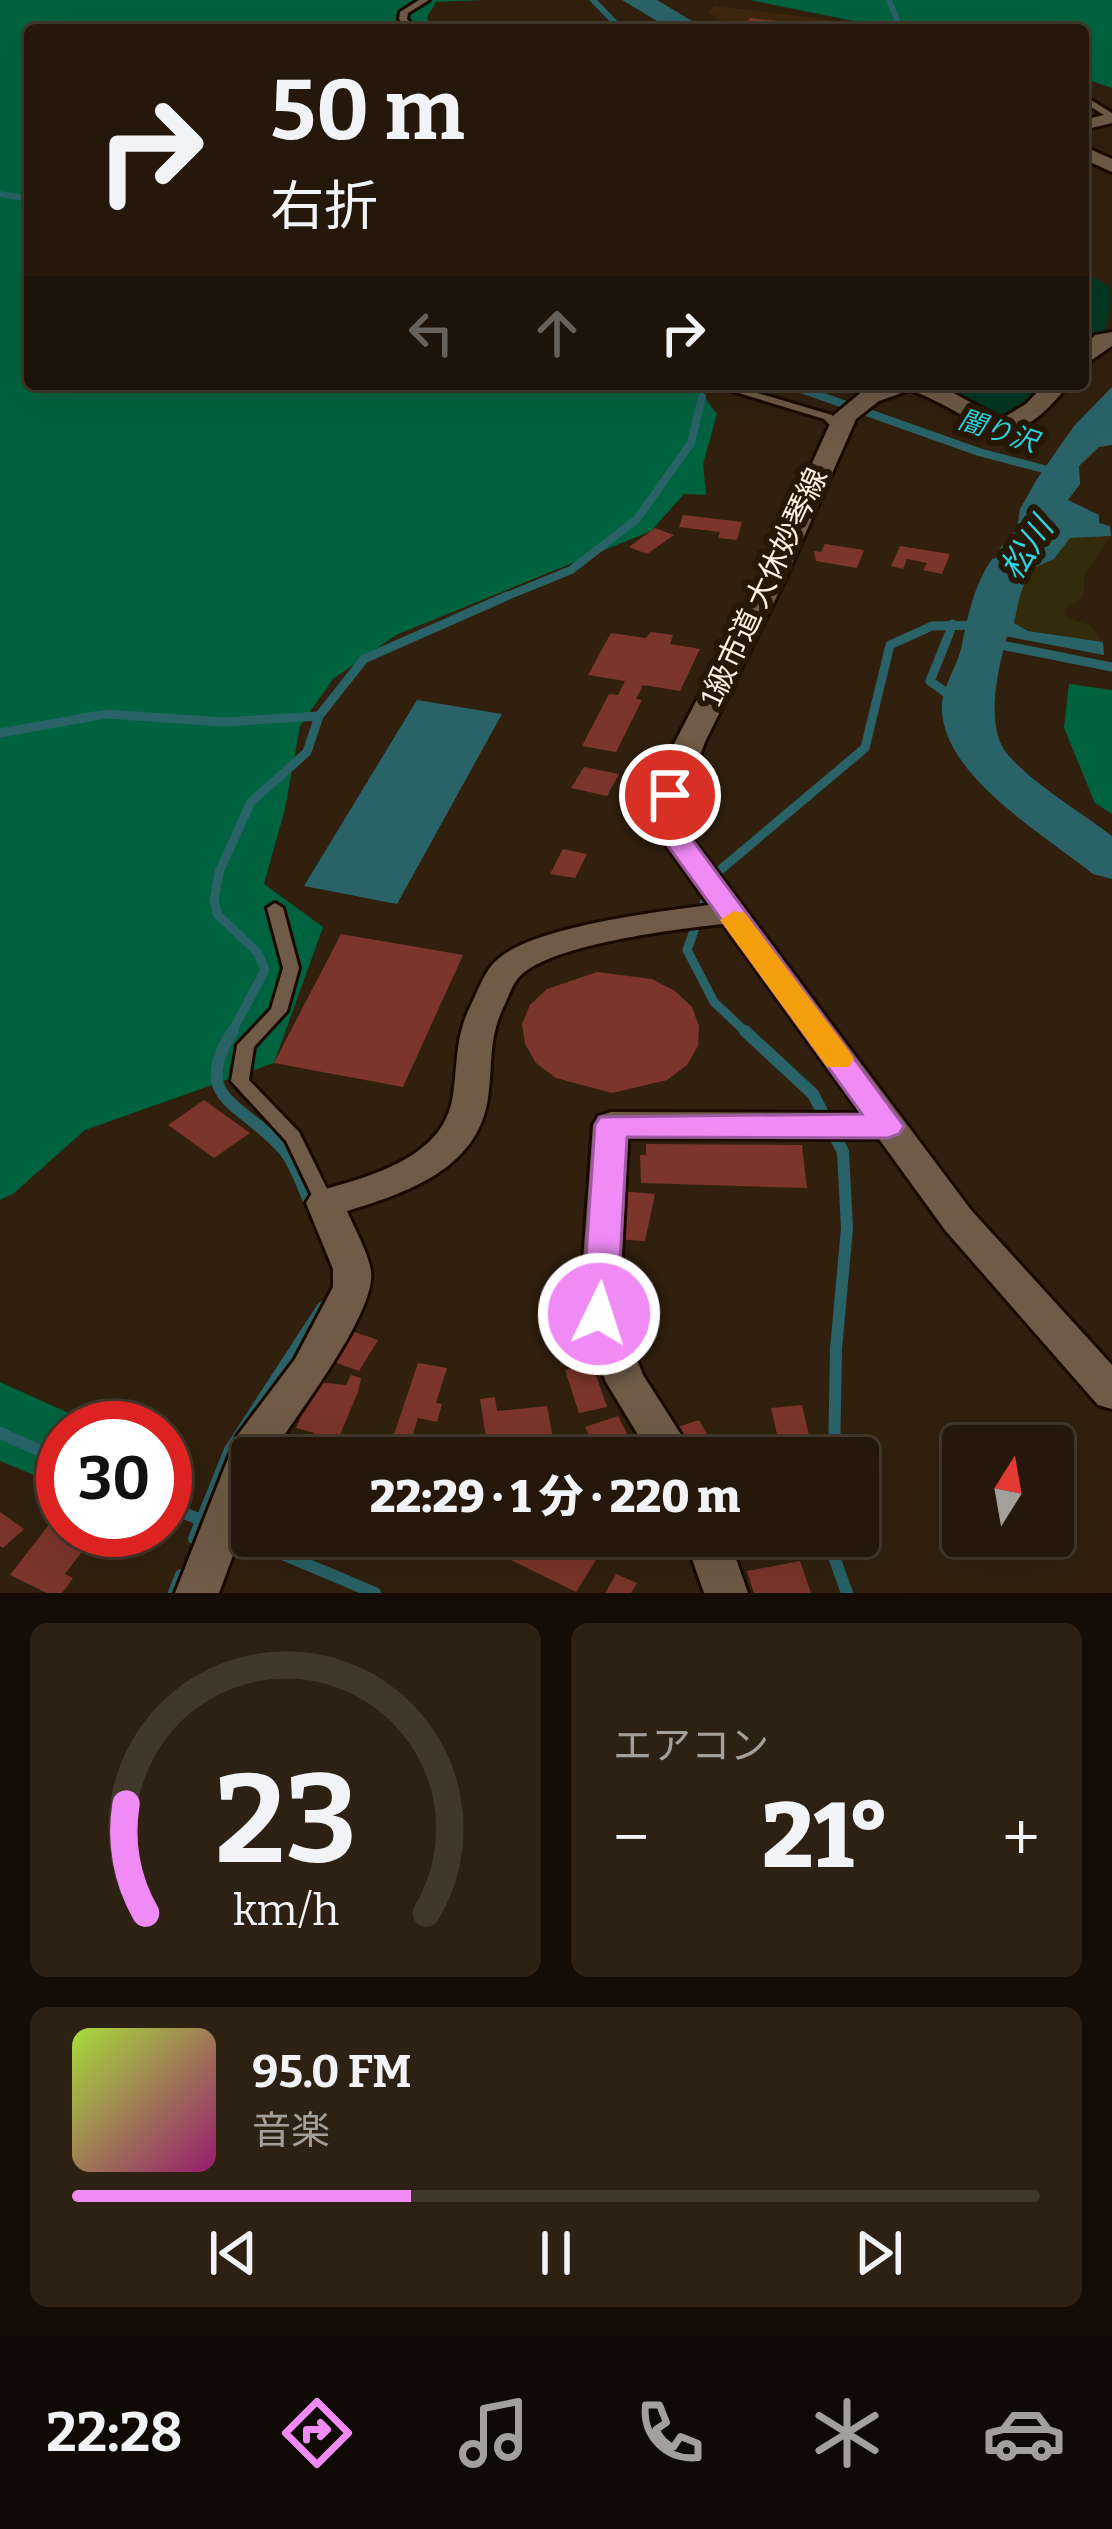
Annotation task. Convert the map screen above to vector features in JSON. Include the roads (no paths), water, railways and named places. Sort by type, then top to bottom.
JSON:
[{"type":"street","points":[[854,399],[885,390]]},
{"type":"street","points":[[931,390],[976,419],[1004,425],[1029,418],[1053,390]]},
{"type":"street","name":"1級市道 大休妙琴線","points":[[854,399],[771,582],[690,742],[670,795],[674,835],[721,908],[985,1252],[1112,1394]]},
{"type":"street","points":[[197,1593],[252,1448],[309,1370],[352,1287],[352,1269],[325,1203],[377,1190],[424,1169],[453,1136],[471,1102],[470,1039],[508,969],[534,954],[571,943],[721,908]]},
{"type":"street","points":[[661,1437],[626,1382],[599,1314],[611,1125],[888,1126]]},
{"type":"street","points":[[713,1557],[726,1593]]},
{"type":"lane","points":[[407,24],[404,12],[425,0]]},
{"type":"lane","points":[[736,390],[828,417],[854,399]]},
{"type":"lane","points":[[274,908],[291,968],[279,1011],[246,1045],[240,1081],[293,1137],[325,1203]]},
{"type":"water","points":[[1112,387],[1112,445],[1099,447],[1079,466],[1080,484],[1068,500],[1099,515],[1099,523],[1110,526],[1111,536],[1070,538],[1054,559],[1025,572],[1014,623],[1028,631],[1103,642],[1104,655],[973,630],[974,603],[1000,548],[1017,529],[1020,509],[1037,479],[1074,426]]},
{"type":"water","points":[[417,700],[502,714],[397,904],[304,886]]},
{"type":"waterway","points":[[593,0],[616,24]]},
{"type":"waterway","name":"松川","points":[[636,0],[682,24]]},
{"type":"waterway","points":[[889,0],[899,24]]},
{"type":"waterway","name":"闇り沢","points":[[0,194],[24,198]]},
{"type":"waterway","name":"闇り沢","points":[[804,390],[979,452],[1055,472]]},
{"type":"waterway","points":[[503,598],[571,570],[637,519],[691,443],[702,397]]},
{"type":"waterway","points":[[1008,568],[986,625],[986,642],[966,707],[983,760],[1112,862]]},
{"type":"waterway","points":[[503,598],[507,596]]},
{"type":"waterway","points":[[319,716],[364,659],[503,598]]},
{"type":"waterway","points":[[952,626],[981,625]]},
{"type":"waterway","points":[[713,876],[865,748],[890,645],[932,626],[952,626]]},
{"type":"waterway","points":[[952,626],[930,681],[966,707]]},
{"type":"waterway","points":[[986,642],[1112,667]]},
{"type":"waterway","points":[[0,733],[106,714],[224,722],[319,716]]},
{"type":"waterway","points":[[231,1034],[265,970],[258,953],[218,915],[214,901],[219,872],[251,802],[307,752],[319,716]]},
{"type":"waterway","points":[[708,892],[687,950],[714,1002],[748,1034]]},
{"type":"waterway","points":[[233,1031],[216,1072],[219,1087],[284,1150],[313,1210]]},
{"type":"waterway","points":[[745,1031],[813,1094],[843,1152],[847,1228],[836,1349],[834,1437]]},
{"type":"waterway","points":[[194,1539],[230,1450],[323,1307]]},
{"type":"waterway","points":[[0,1433],[36,1449]]},
{"type":"waterway","points":[[192,1516],[196,1518]]},
{"type":"waterway","points":[[228,1531],[375,1593]]},
{"type":"waterway","points":[[834,1557],[847,1593]]},
{"type":"waterway","points":[[174,1593],[181,1575]]}]
